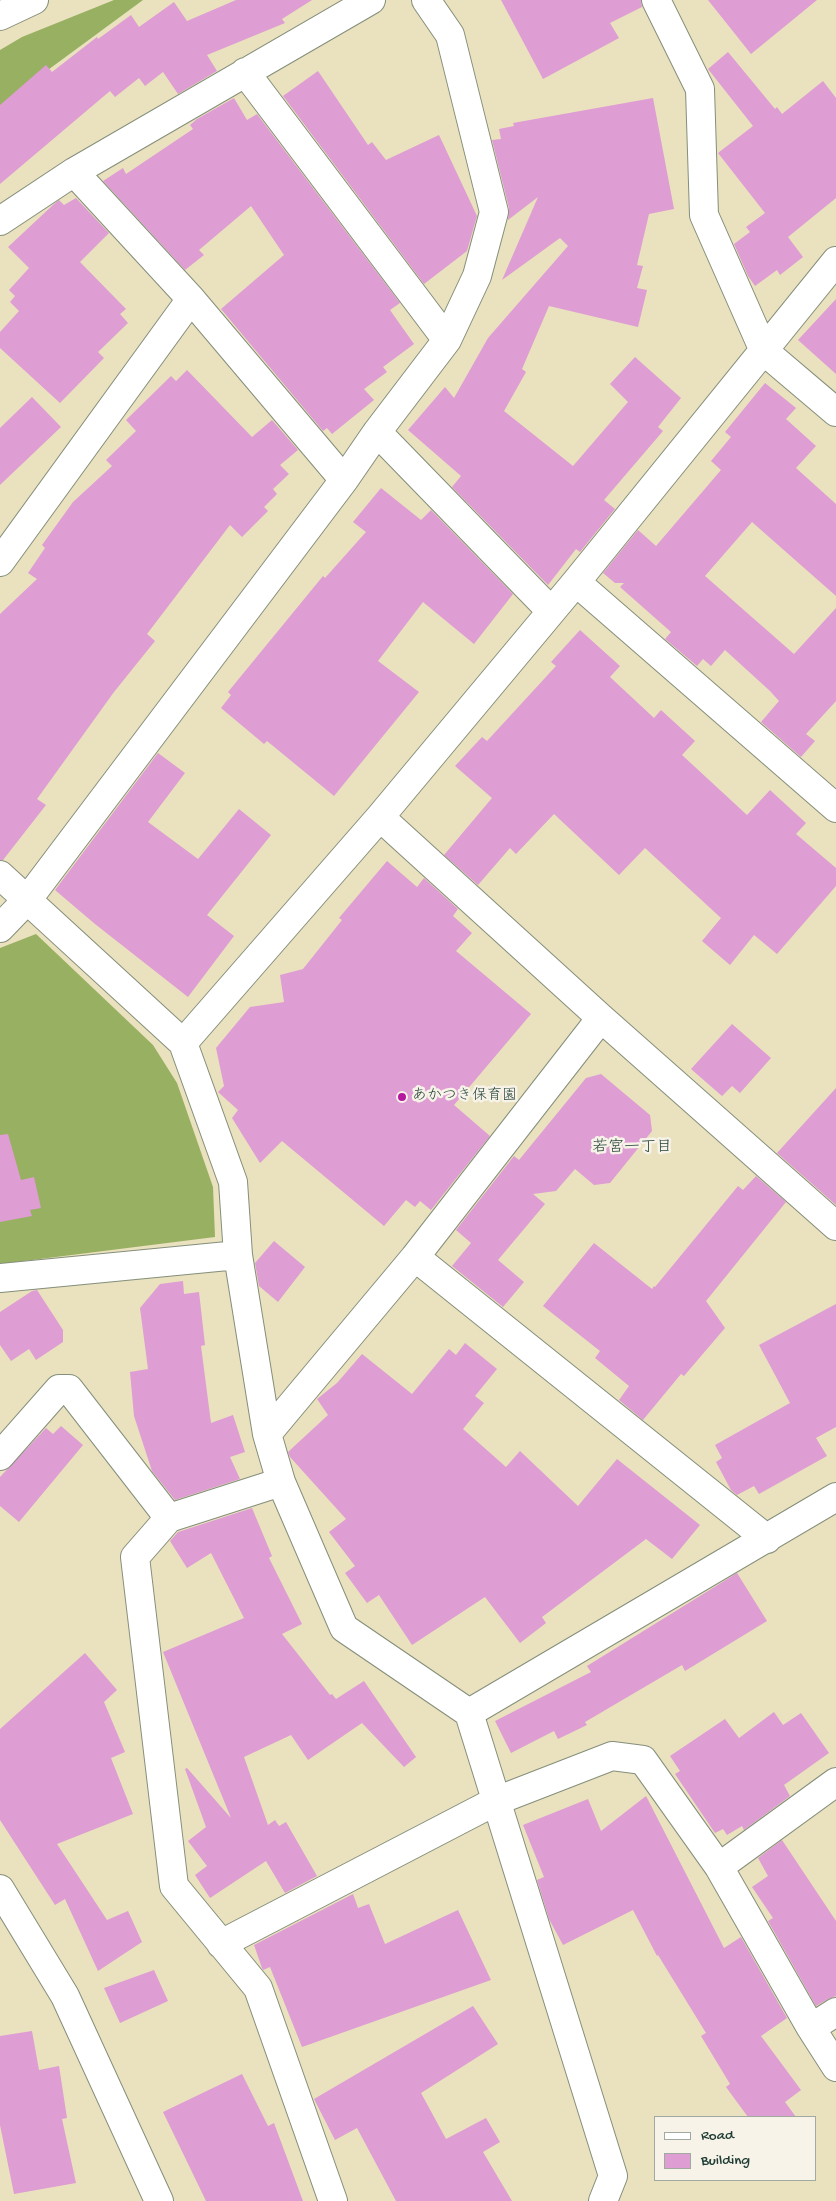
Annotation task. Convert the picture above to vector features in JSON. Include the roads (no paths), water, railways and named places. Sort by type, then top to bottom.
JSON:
[{"type":"street","points":[[0,16],[34,0]]},
{"type":"street","points":[[0,221],[74,172],[371,0]]},
{"type":"street","points":[[0,928],[28,899],[344,480],[377,432],[446,340],[477,276],[494,212],[450,35],[426,0]]},
{"type":"street","points":[[656,0],[700,88],[704,215],[764,351],[836,412]]},
{"type":"street","points":[[245,72],[446,340]]},
{"type":"street","points":[[74,172],[191,299],[344,480]]},
{"type":"street","points":[[183,1042],[380,817],[576,582],[836,261]]},
{"type":"street","points":[[0,562],[191,299]]},
{"type":"street","points":[[377,432],[551,611]]},
{"type":"street","points":[[576,582],[836,808]]},
{"type":"street","points":[[380,817],[601,1018],[836,1226]]},
{"type":"street","points":[[0,875],[183,1042],[233,1182],[238,1254],[267,1434],[281,1482],[344,1628],[469,1713],[613,2176],[603,2201]]},
{"type":"street","points":[[267,1434],[415,1257],[601,1018]]},
{"type":"street","points":[[0,1278],[238,1254]]},
{"type":"street","points":[[415,1257],[766,1538]]},
{"type":"street","points":[[0,1456],[59,1389],[69,1389],[170,1518]]},
{"type":"street","points":[[281,1482],[170,1518],[135,1557],[174,1886],[258,1988],[333,2201]]},
{"type":"street","points":[[469,1713],[836,1498]]},
{"type":"street","points":[[221,1944],[496,1801],[612,1756],[643,1760],[719,1867],[811,2028],[836,2067]]},
{"type":"street","points":[[719,1867],[836,1782]]},
{"type":"street","points":[[0,1890],[66,1996],[159,2201]]},
{"type":"street","points":[[811,2028],[836,2012]]},
{"type":"place","name":"あかつき保育園","points":[[402,1097]]},
{"type":"district","name":"若宮一丁目","points":[[632,1149]]}]
